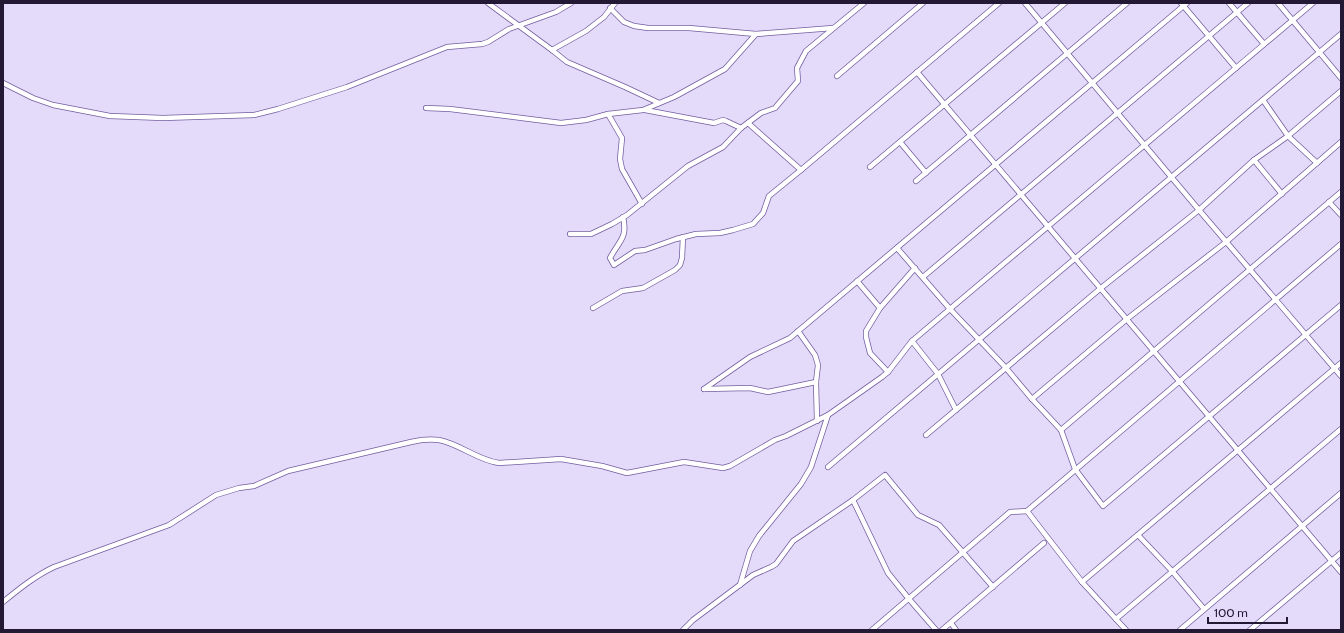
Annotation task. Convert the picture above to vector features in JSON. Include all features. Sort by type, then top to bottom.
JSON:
[{"type":"street","points":[[488,3],[573,66],[625,87],[659,104]]},
{"type":"street","points":[[3,83],[33,98],[53,105],[110,116],[163,118],[254,115],[278,110],[347,87],[447,48],[488,42],[519,26],[556,12],[571,3]]},
{"type":"street","points":[[552,50],[586,31],[604,17],[615,3]]},
{"type":"street","points":[[570,234],[590,234],[623,217],[642,204],[688,166],[723,147],[742,128],[761,113],[775,108],[798,81],[797,68],[806,51],[864,3]]},
{"type":"street","points":[[837,76],[923,3]]},
{"type":"street","points":[[623,217],[626,229],[610,258],[614,265],[635,251],[645,250],[682,237],[700,233],[720,233],[754,224],[763,213],[769,196],[999,3]]},
{"type":"street","points":[[1025,3],[1341,376]]},
{"type":"street","points":[[870,167],[1065,3]]},
{"type":"street","points":[[916,181],[1127,3]]},
{"type":"street","points":[[1229,3],[1264,44]]},
{"type":"street","points":[[923,277],[1248,3]]},
{"type":"street","points":[[1278,3],[1341,78]]},
{"type":"street","points":[[3,602],[40,574],[54,567],[169,525],[216,495],[239,488],[254,486],[288,471],[411,442],[440,440],[453,444],[490,462],[499,463],[561,459],[602,466],[627,473],[684,462],[723,468],[730,466],[769,442],[786,436],[828,415],[874,384],[888,372],[912,341],[1313,3]]},
{"type":"street","points":[[816,382],[768,392],[750,388],[704,389],[750,357],[790,338],[1184,4],[1236,68]]},
{"type":"street","points":[[610,8],[624,22],[634,26],[648,28],[689,28],[756,34],[833,28]]},
{"type":"street","points":[[426,108],[450,109],[561,122],[586,120],[608,114],[643,110],[674,97],[725,69],[756,34]]},
{"type":"street","points":[[828,467],[1341,34]]},
{"type":"street","points":[[917,72],[1341,572]]},
{"type":"street","points":[[926,435],[1101,288],[1199,210],[1254,160],[1288,136],[1341,91]]},
{"type":"street","points":[[1263,100],[1288,136],[1317,163]]},
{"type":"street","points":[[643,110],[714,123],[723,120],[742,128]]},
{"type":"street","points":[[608,114],[622,138],[620,159],[622,169],[642,204]]},
{"type":"street","points":[[748,123],[801,170]]},
{"type":"street","points":[[900,142],[926,173]]},
{"type":"street","points":[[1032,399],[1127,319],[1226,242],[1341,142]]},
{"type":"street","points":[[1254,160],[1282,194]]},
{"type":"street","points":[[1061,430],[1341,192]]},
{"type":"street","points":[[1329,202],[1341,215]]},
{"type":"street","points":[[593,308],[622,291],[644,288],[675,270],[680,265],[682,258],[682,237]]},
{"type":"street","points":[[872,630],[1010,512],[1027,511],[1341,244]]},
{"type":"street","points":[[897,248],[950,309],[1006,368],[1061,430],[1075,470],[1103,506],[1341,304]]},
{"type":"street","points":[[888,372],[870,353],[866,331],[880,308],[915,268]]},
{"type":"street","points":[[857,281],[880,308]]},
{"type":"street","points":[[798,331],[815,355],[818,365],[816,382],[817,421]]},
{"type":"street","points":[[912,341],[938,374],[956,410]]},
{"type":"street","points":[[1082,582],[1341,363]]},
{"type":"street","points":[[740,585],[750,551],[759,536],[812,468],[828,415]]},
{"type":"street","points":[[1116,618],[1341,429]]},
{"type":"street","points":[[683,630],[693,620],[753,575],[771,568],[776,564],[793,541],[853,500],[885,475],[918,515],[939,525],[993,587]]},
{"type":"street","points":[[1180,630],[1341,493]]},
{"type":"street","points":[[853,500],[888,573],[936,630]]},
{"type":"street","points":[[1027,511],[1082,582],[1126,630]]},
{"type":"street","points":[[1138,535],[1172,571],[1204,609]]},
{"type":"street","points":[[942,630],[1044,544]]},
{"type":"street","points":[[1250,630],[1341,553]]},
{"type":"street","points":[[951,623],[956,630]]}]
